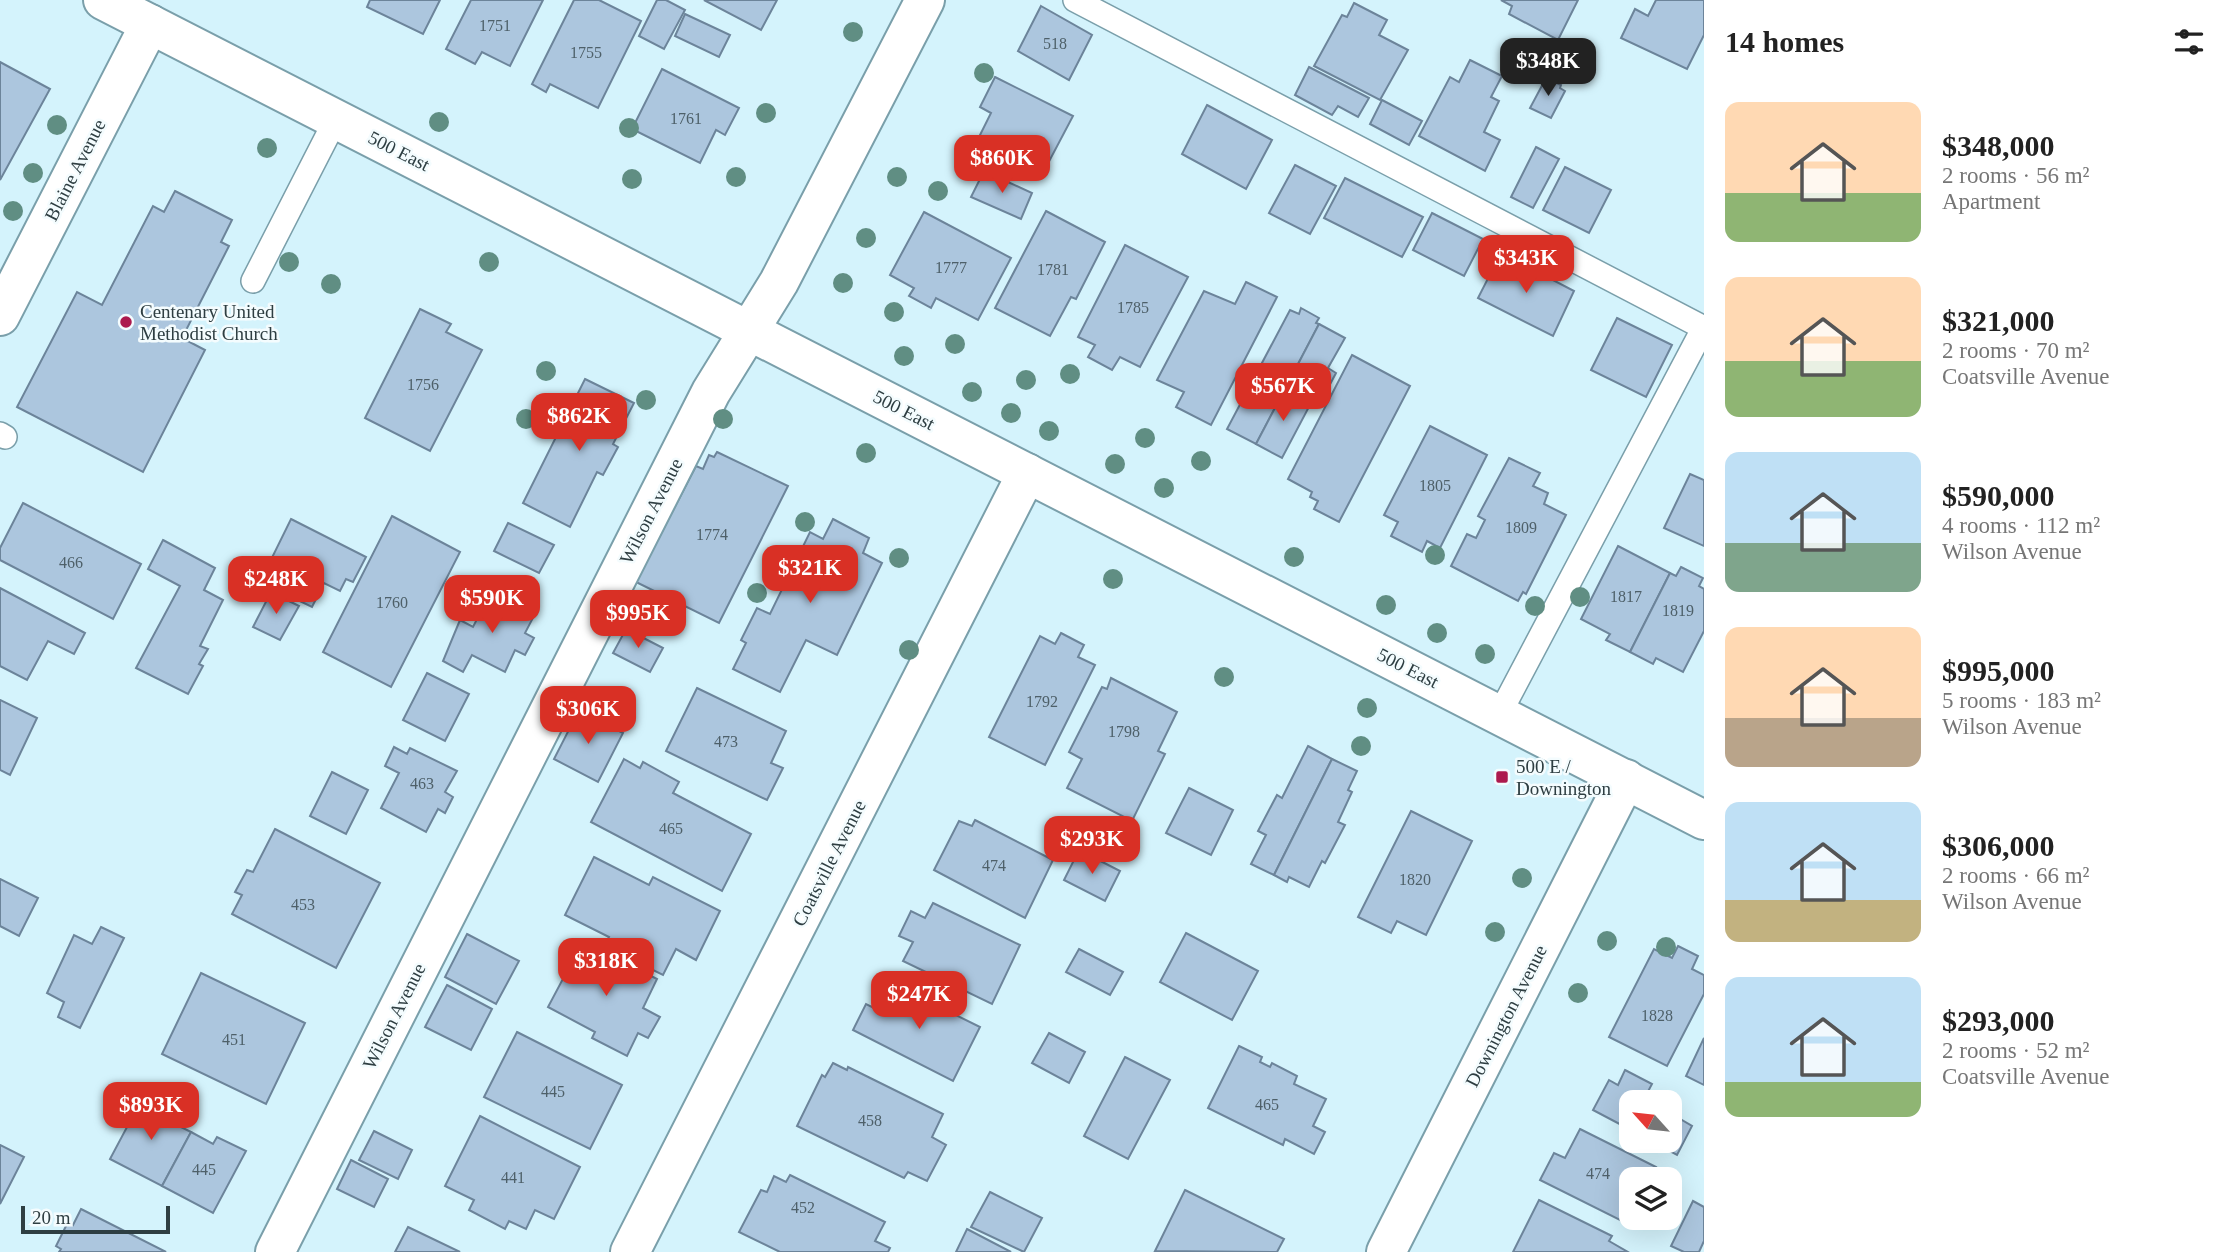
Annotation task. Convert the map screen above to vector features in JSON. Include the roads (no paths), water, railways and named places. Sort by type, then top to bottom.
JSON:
[{"type":"street","name":"500 East","points":[[103,0],[1704,820]]},
{"type":"street","name":"Wilson Avenue","points":[[275,1252],[711,392],[779,282],[925,0]]},
{"type":"street","name":"Blaine Avenue","points":[[0,316],[150,24]]},
{"type":"street","name":"Coatsville Avenue","points":[[630,1252],[1027,473]]},
{"type":"street","name":"Downington Avenue","points":[[1386,1252],[1626,779]]},
{"type":"lane","points":[[1075,0],[1704,327],[1499,715]]},
{"type":"lane","points":[[253,281],[336,119]]},
{"type":"place","name":"Centenary United Methodist Church","points":[[126,322]]},
{"type":"place","name":"500 E / Downington","points":[[1502,777]]}]
